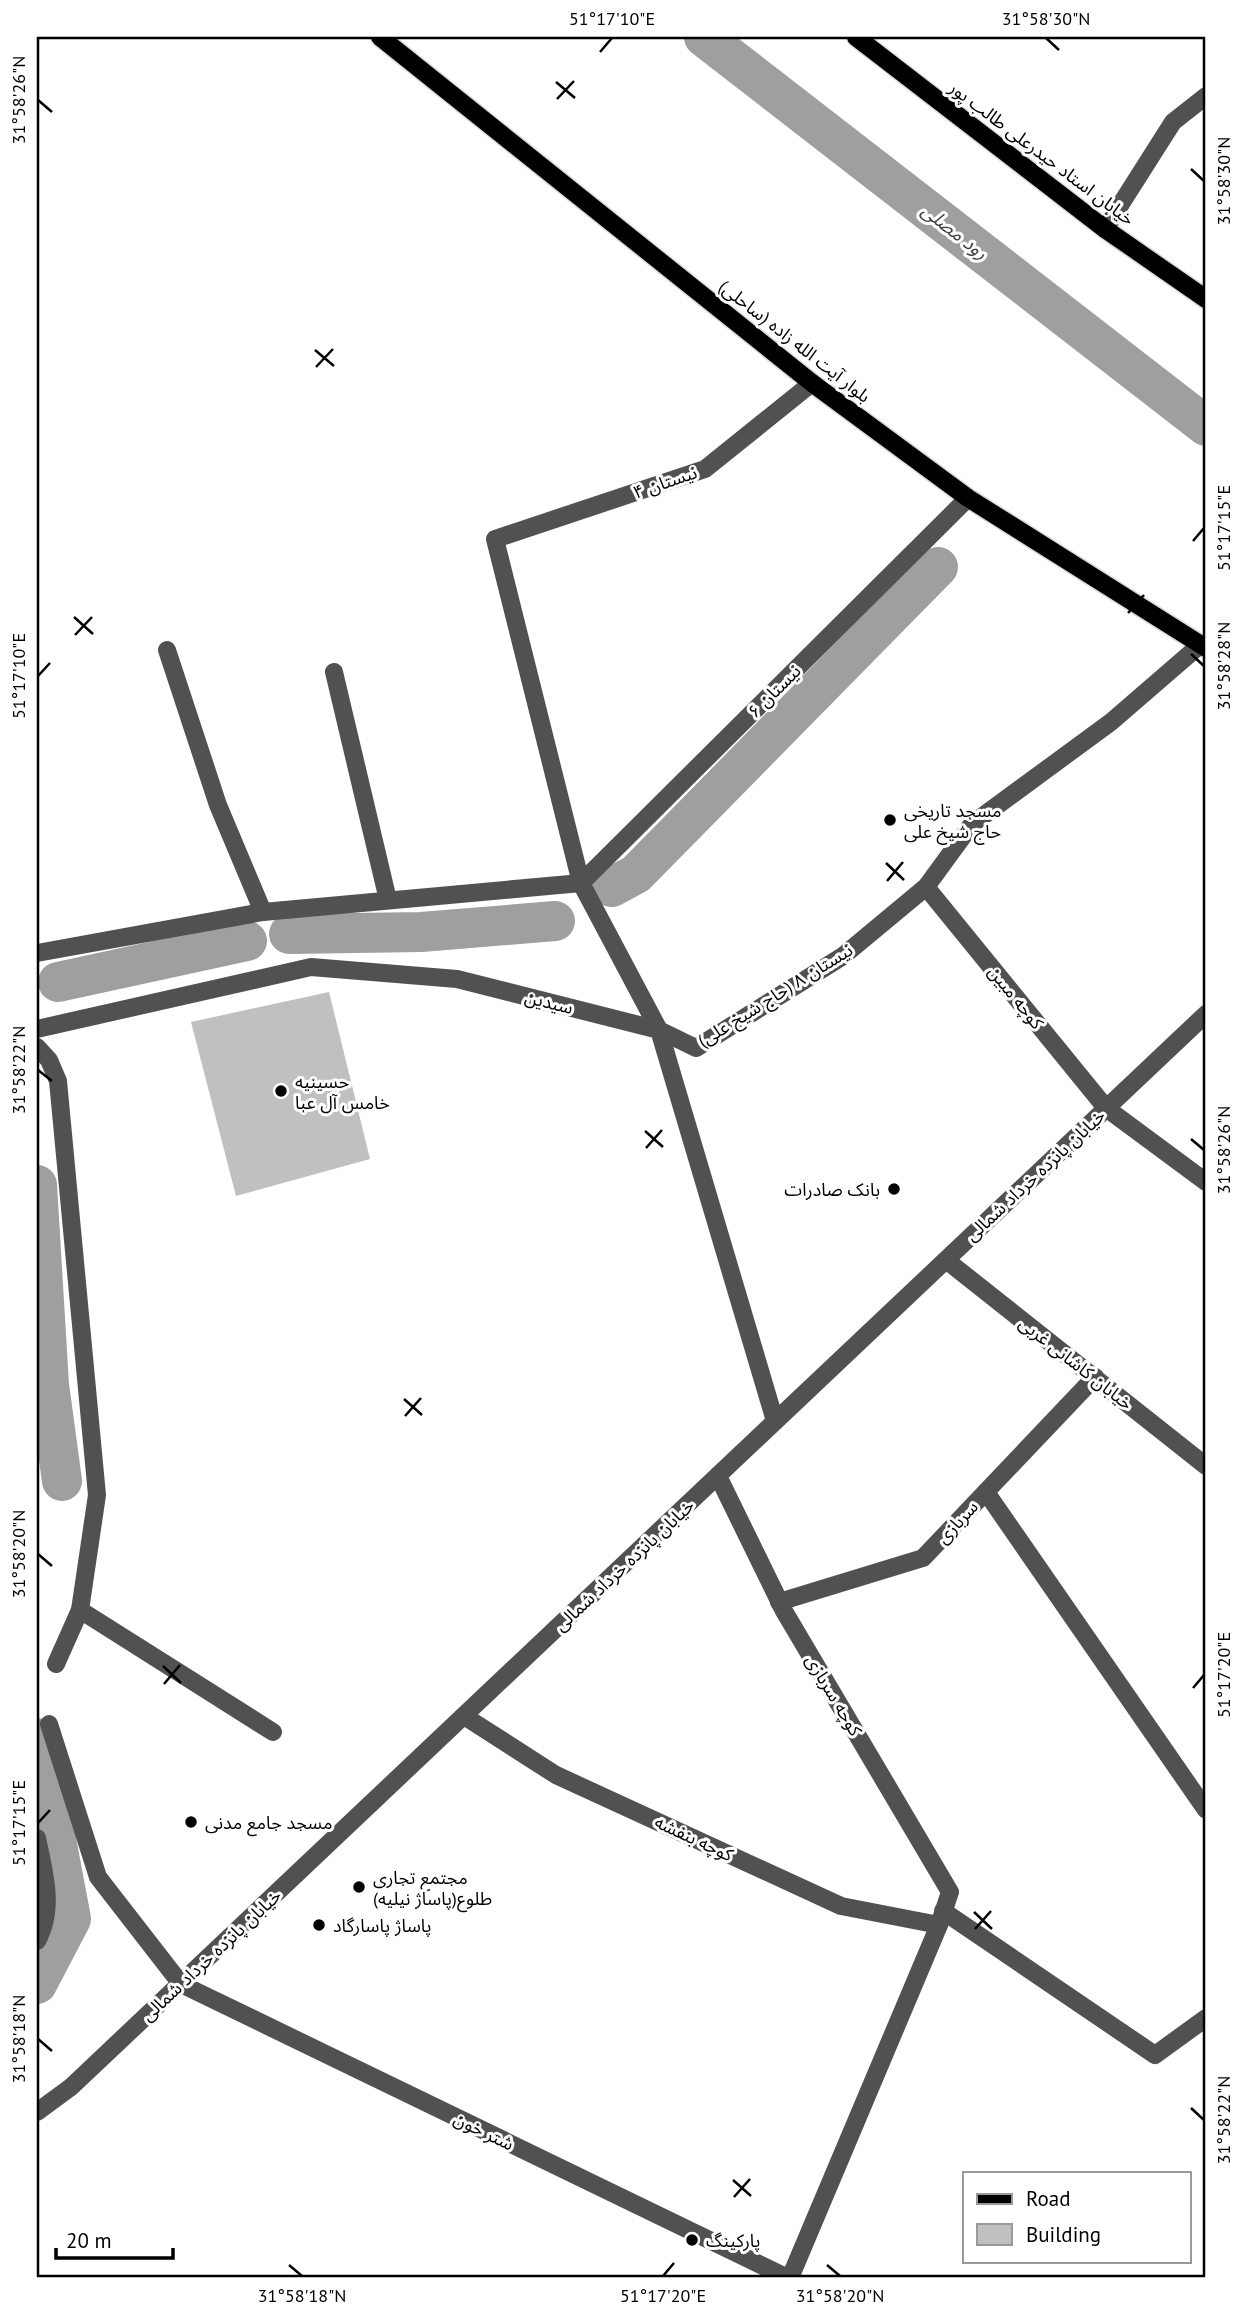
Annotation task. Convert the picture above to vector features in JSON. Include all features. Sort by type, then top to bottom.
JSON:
[{"type":"main road","name":"بلوار آیت الله زاده (ساحلی)","points":[[380,37],[812,383],[968,498],[1203,646]]},
{"type":"main road","name":"خیابان استاد حیدرعلی طالب پور","points":[[856,37],[1105,229],[1206,299]]},
{"type":"street","points":[[1105,229],[1173,122],[1206,96]]},
{"type":"street","name":"نیستان ۴","points":[[581,883],[495,539],[705,469],[812,383]]},
{"type":"street","name":"نیستان ۶","points":[[581,883],[968,498]]},
{"type":"street","name":"نیستان ۸ (حاج شیخ علی)","points":[[659,1030],[696,1048],[843,956],[926,887],[972,824],[1111,722],[1203,646]]},
{"type":"street","points":[[167,650],[218,805],[263,912]]},
{"type":"street","points":[[334,672],[388,901]]},
{"type":"street","points":[[37,953],[263,912],[581,883],[659,1030],[775,1422]]},
{"type":"street","name":"کوچه مبین","points":[[926,887],[1107,1108],[1206,1182]]},
{"type":"street","name":"سیدین","points":[[37,1029],[311,967],[457,979],[659,1030]]},
{"type":"street","name":"خیابان پانزده خرداد شمالی","points":[[37,2112],[71,2087],[181,1984],[1206,1014]]},
{"type":"street","points":[[37,1047],[49,1060],[58,1081],[97,1495],[80,1610],[56,1664]]},
{"type":"street","name":"خیابان کاشانی غربی","points":[[946,1260],[1206,1466]]},
{"type":"street","name":"سربازی","points":[[779,1602],[923,1558],[1095,1377]]},
{"type":"street","name":"کوچه سربازی","points":[[718,1476],[779,1602],[950,1892],[789,2278]]},
{"type":"street","points":[[986,1492],[1206,1810]]},
{"type":"street","points":[[80,1610],[273,1732]]},
{"type":"street","name":"کوچه بنفشه","points":[[464,1716],[556,1775],[841,1906],[941,1918]]},
{"type":"street","points":[[49,1724],[98,1877],[181,1984]]},
{"type":"street","points":[[37,1838],[48,1889],[43,1930],[37,1941]]},
{"type":"street","points":[[941,1918],[1155,2054],[1206,2018]]},
{"type":"street","name":"شتر خون","points":[[181,1984],[789,2278]]},
{"type":"building","name":"حسینیه خامس آل عبا","points":[[329,992],[370,1159],[236,1196],[191,1022]]},
{"type":"waterway","name":"رود مصلی","points":[[704,37],[1206,426]]},
{"type":"waterway","points":[[612,887],[636,874],[938,567]]},
{"type":"waterway","points":[[289,934],[421,932],[555,921]]},
{"type":"waterway","points":[[58,982],[247,941]]},
{"type":"waterway","points":[[37,1185],[49,1385],[62,1481]]},
{"type":"waterway","points":[[37,1738],[71,1919],[37,1984]]},
{"type":"place","name":"مسجد تاریخی حاج شیخ علی","points":[[890,820]]},
{"type":"place","name":"حسینیه خامس آل عبا","points":[[281,1091]]},
{"type":"place","name":"بانک صادرات","points":[[894,1189]]},
{"type":"place","name":"مسجد جامع مدنی","points":[[191,1822]]},
{"type":"place","name":"مجتمع تجاری طلوع(پاساژ نیلیه)","points":[[359,1887]]},
{"type":"place","name":"پاساژ پاسارگاد","points":[[319,1925]]},
{"type":"place","name":"پارکینگ","points":[[692,2240]]}]
